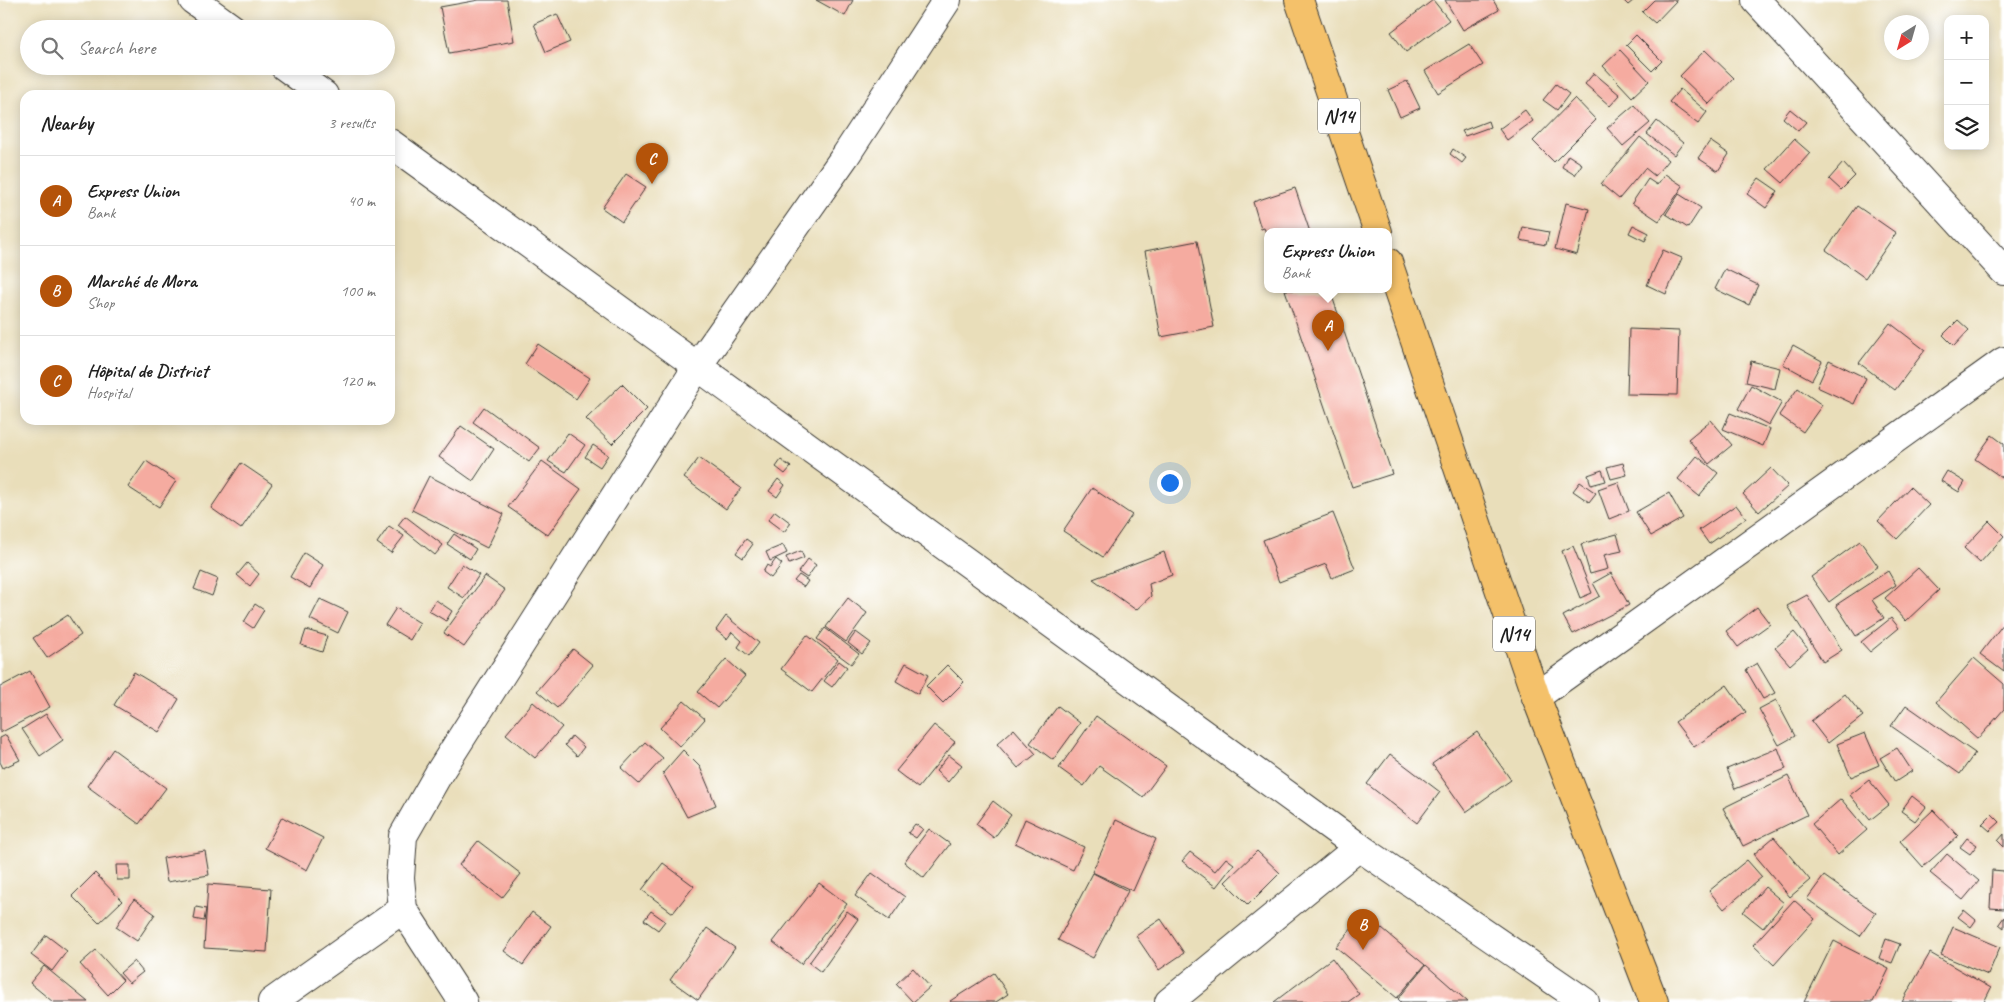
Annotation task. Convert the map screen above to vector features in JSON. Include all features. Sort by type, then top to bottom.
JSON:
[{"type":"highway","name":"N14","points":[[1299,0],[1377,228]]},
{"type":"highway","name":"N14","points":[[1392,274],[1536,697],[1654,1002]]},
{"type":"street","points":[[193,0],[221,20]]},
{"type":"street","points":[[463,1002],[403,909],[400,878],[403,836],[439,772],[697,367],[846,154],[947,0]]},
{"type":"street","points":[[1756,0],[2004,271]]},
{"type":"street","points":[[296,75],[317,90]]},
{"type":"street","points":[[395,147],[1359,847],[1585,1002]]},
{"type":"street","points":[[1536,697],[2004,360]]},
{"type":"street","points":[[1170,1002],[1359,847]]},
{"type":"street","points":[[272,1002],[403,909]]},
{"type":"building","points":[[479,0],[507,0],[514,41],[449,53],[440,7]]},
{"type":"building","points":[[816,0],[853,0],[845,16]]},
{"type":"building","points":[[1433,0],[1449,20],[1406,52],[1391,32]]},
{"type":"building","points":[[1445,0],[1493,0],[1499,10],[1463,30]]},
{"type":"building","points":[[1623,0],[1634,0],[1628,5]]},
{"type":"building","points":[[1654,0],[1677,0],[1655,23],[1642,12]]},
{"type":"building","points":[[557,14],[570,42],[546,52],[534,24]]},
{"type":"building","points":[[1636,35],[1662,61],[1652,71],[1626,45]]},
{"type":"building","points":[[1469,44],[1483,65],[1438,93],[1425,71]]},
{"type":"building","points":[[1620,50],[1649,81],[1632,97],[1603,66]]},
{"type":"building","points":[[1705,50],[1734,78],[1709,104],[1680,76]]},
{"type":"building","points":[[1594,73],[1620,95],[1610,106],[1585,84]]},
{"type":"building","points":[[1407,81],[1420,108],[1400,117],[1388,90]]},
{"type":"building","points":[[1556,84],[1569,94],[1557,110],[1543,100]]},
{"type":"building","points":[[1680,89],[1707,112],[1698,124],[1669,102]]},
{"type":"building","points":[[1575,98],[1596,120],[1554,162],[1533,141]]},
{"type":"building","points":[[1634,105],[1650,123],[1623,146],[1607,128]]},
{"type":"building","points":[[1790,109],[1806,122],[1798,131],[1783,118]]},
{"type":"building","points":[[1525,110],[1533,121],[1507,140],[1499,129]]},
{"type":"building","points":[[1488,121],[1490,127],[1465,136],[1462,131]]},
{"type":"building","points":[[1657,121],[1683,143],[1674,155],[1647,134]]},
{"type":"building","points":[[1640,137],[1668,160],[1655,176],[1645,168],[1619,199],[1601,184]]},
{"type":"building","points":[[1794,139],[1810,153],[1783,183],[1767,169]]},
{"type":"building","points":[[1710,141],[1729,154],[1718,171],[1698,158]]},
{"type":"building","points":[[1453,149],[1466,158],[1462,163],[1450,154]]},
{"type":"building","points":[[1568,155],[1582,164],[1575,175],[1562,167]]},
{"type":"building","points":[[1843,163],[1855,176],[1841,190],[1829,179]]},
{"type":"building","points":[[626,174],[646,187],[622,222],[602,208]]},
{"type":"building","points":[[1665,174],[1683,186],[1659,221],[1632,203],[1648,179],[1657,185]]},
{"type":"building","points":[[1759,178],[1778,191],[1766,208],[1747,194]]},
{"type":"building","points":[[1295,188],[1309,228],[1261,229],[1253,202]]},
{"type":"building","points":[[1679,194],[1701,208],[1688,228],[1666,214]]},
{"type":"building","points":[[1566,203],[1589,209],[1577,255],[1555,249]]},
{"type":"building","points":[[1857,206],[1896,233],[1865,278],[1826,250]]},
{"type":"building","points":[[1633,225],[1649,233],[1645,241],[1629,233]]},
{"type":"building","points":[[1523,227],[1549,232],[1546,245],[1520,240]]},
{"type":"building","points":[[1197,241],[1214,327],[1161,337],[1145,251]]},
{"type":"building","points":[[1663,250],[1682,258],[1666,294],[1647,285]]},
{"type":"building","points":[[1725,269],[1758,285],[1749,305],[1715,289]]},
{"type":"building","points":[[1286,293],[1331,293],[1392,474],[1352,487]]},
{"type":"building","points":[[1958,320],[1969,330],[1954,346],[1943,335]]},
{"type":"building","points":[[1890,323],[1925,350],[1895,390],[1859,363]]},
{"type":"building","points":[[1629,329],[1679,331],[1677,395],[1627,394]]},
{"type":"building","points":[[538,344],[590,378],[576,399],[525,364]]},
{"type":"building","points":[[1793,345],[1822,361],[1812,380],[1783,364]]},
{"type":"building","points":[[1829,360],[1866,378],[1854,404],[1817,387]]},
{"type":"building","points":[[1751,361],[1780,368],[1775,389],[1746,382]]},
{"type":"building","points":[[622,384],[647,409],[612,444],[586,419]]},
{"type":"building","points":[[1751,385],[1782,402],[1769,425],[1738,409]]},
{"type":"building","points":[[1798,388],[1822,405],[1803,432],[1779,415]]},
{"type":"building","points":[[484,407],[540,448],[529,462],[473,422]]},
{"type":"building","points":[[1730,413],[1770,429],[1763,446],[1723,429]]},
{"type":"building","points":[[1711,420],[1732,445],[1709,464],[1688,439]]},
{"type":"building","points":[[461,426],[494,449],[473,481],[439,457]]},
{"type":"building","points":[[568,433],[585,445],[566,472],[548,461]]},
{"type":"building","points":[[1992,435],[2004,444],[2004,479],[1975,459]]},
{"type":"building","points":[[593,445],[608,455],[600,467],[585,457]]},
{"type":"building","points":[[1697,456],[1718,473],[1699,496],[1678,479]]},
{"type":"building","points":[[699,458],[741,488],[726,509],[684,478]]},
{"type":"building","points":[[781,460],[791,467],[785,474],[776,467]]},
{"type":"building","points":[[146,461],[176,481],[159,507],[128,487]]},
{"type":"building","points":[[542,461],[581,489],[548,535],[508,507]]},
{"type":"building","points":[[241,463],[272,484],[241,529],[211,508]]},
{"type":"building","points":[[1623,463],[1627,475],[1611,479],[1607,467]]},
{"type":"building","points":[[1771,468],[1788,486],[1759,512],[1743,494]]},
{"type":"building","points":[[1602,470],[1606,481],[1591,485],[1588,475]]},
{"type":"building","points":[[1947,471],[1965,482],[1959,492],[1941,481]]},
{"type":"building","points":[[429,476],[504,514],[487,548],[412,510]]},
{"type":"building","points":[[778,479],[785,485],[777,497],[769,491]]},
{"type":"building","points":[[1580,482],[1596,493],[1589,502],[1573,491]]},
{"type":"building","points":[[1618,482],[1629,511],[1609,519],[1598,489]]},
{"type":"building","points":[[1910,487],[1929,505],[1897,539],[1878,521]]},
{"type":"building","points":[[1092,488],[1132,515],[1103,557],[1063,531]]},
{"type":"building","points":[[1669,493],[1683,518],[1651,536],[1636,512]]},
{"type":"building","points":[[1736,505],[1746,518],[1709,544],[1699,530]]},
{"type":"building","points":[[775,511],[791,523],[784,532],[768,520]]},
{"type":"building","points":[[1333,513],[1355,569],[1332,578],[1326,564],[1279,582],[1263,540]]},
{"type":"building","points":[[405,516],[443,545],[435,555],[398,525]]},
{"type":"building","points":[[1989,521],[2004,536],[1980,563],[1964,548]]},
{"type":"building","points":[[389,526],[404,536],[391,553],[377,543]]},
{"type":"building","points":[[454,534],[476,549],[470,559],[447,544]]},
{"type":"building","points":[[1617,534],[1622,551],[1604,555],[1608,569],[1590,574],[1581,544]]},
{"type":"building","points":[[746,539],[753,544],[743,558],[736,553]]},
{"type":"building","points":[[1860,541],[1878,566],[1829,602],[1811,577]]},
{"type":"building","points":[[783,545],[787,553],[770,561],[766,552]]},
{"type":"building","points":[[1573,546],[1592,593],[1580,598],[1562,551]]},
{"type":"building","points":[[801,551],[804,558],[789,564],[786,557]]},
{"type":"building","points":[[1164,552],[1172,575],[1149,584],[1151,596],[1136,610],[1093,579]]},
{"type":"building","points":[[304,553],[323,565],[310,588],[290,577]]},
{"type":"building","points":[[776,559],[782,564],[771,578],[763,572],[767,565],[770,567]]},
{"type":"building","points":[[808,559],[816,565],[807,578],[798,572]]},
{"type":"building","points":[[247,563],[259,574],[250,586],[237,575]]},
{"type":"building","points":[[462,564],[479,575],[464,598],[447,587]]},
{"type":"building","points":[[1918,568],[1939,590],[1906,621],[1885,598]]},
{"type":"building","points":[[1888,571],[1896,585],[1872,600],[1884,618],[1856,636],[1836,605]]},
{"type":"building","points":[[201,572],[218,579],[212,596],[194,589]]},
{"type":"building","points":[[1611,573],[1629,605],[1573,634],[1563,616],[1600,596],[1593,583]]},
{"type":"building","points":[[799,575],[808,581],[804,587],[794,581]]},
{"type":"building","points":[[485,576],[505,590],[464,647],[444,633]]},
{"type":"building","points":[[1807,595],[1842,650],[1823,662],[1787,606]]},
{"type":"building","points":[[848,598],[867,613],[846,642],[826,627]]},
{"type":"building","points":[[320,599],[348,612],[338,633],[310,619]]},
{"type":"building","points":[[436,600],[452,611],[446,621],[429,611]]},
{"type":"building","points":[[255,604],[264,610],[253,628],[244,622]]},
{"type":"building","points":[[1757,607],[1770,624],[1738,647],[1726,631]]},
{"type":"building","points":[[396,608],[420,623],[410,640],[385,625]]},
{"type":"building","points":[[68,615],[81,635],[47,658],[33,638]]},
{"type":"building","points":[[726,616],[759,643],[749,656],[738,647],[742,641],[732,632],[727,639],[716,630]]},
{"type":"building","points":[[1891,618],[1899,628],[1870,652],[1861,642]]},
{"type":"building","points":[[2004,623],[2004,672],[1980,654]]},
{"type":"building","points":[[825,628],[859,654],[851,664],[817,639]]},
{"type":"building","points":[[306,630],[327,636],[322,652],[301,645]]},
{"type":"building","points":[[856,632],[871,643],[862,654],[848,643]]},
{"type":"building","points":[[1794,632],[1808,649],[1790,665],[1775,648]]},
{"type":"building","points":[[807,635],[838,659],[812,692],[781,669]]},
{"type":"building","points":[[573,649],[593,665],[557,708],[537,691]]},
{"type":"building","points":[[1974,658],[2004,684],[2004,709],[1978,739],[1936,702]]},
{"type":"building","points":[[726,659],[745,676],[717,708],[698,692]]},
{"type":"building","points":[[839,661],[847,667],[832,687],[824,681]]},
{"type":"building","points":[[906,663],[928,675],[918,694],[896,681]]},
{"type":"building","points":[[1757,663],[1775,693],[1763,699],[1746,670]]},
{"type":"building","points":[[947,665],[964,682],[943,703],[926,686]]},
{"type":"building","points":[[30,671],[50,707],[0,733],[0,687]]},
{"type":"building","points":[[134,672],[179,699],[159,732],[114,705]]},
{"type":"building","points":[[1727,685],[1746,712],[1694,747],[1675,722]]},
{"type":"building","points":[[1845,694],[1863,716],[1828,743],[1811,721]]},
{"type":"building","points":[[1776,700],[1795,736],[1779,745],[1759,709]]},
{"type":"building","points":[[684,701],[705,719],[680,747],[660,728]]},
{"type":"building","points":[[533,702],[562,727],[535,758],[506,734]]},
{"type":"building","points":[[1906,705],[1975,753],[1960,774],[1891,726]]},
{"type":"building","points":[[1058,706],[1080,723],[1053,760],[1030,743]]},
{"type":"building","points":[[46,714],[63,740],[40,756],[22,729]]},
{"type":"building","points":[[1096,716],[1166,766],[1143,797],[1099,766],[1084,786],[1059,768]]},
{"type":"building","points":[[934,725],[955,742],[918,788],[896,771]]},
{"type":"building","points":[[1014,729],[1036,754],[1018,768],[997,744]]},
{"type":"building","points":[[1477,732],[1511,780],[1466,812],[1432,764]]},
{"type":"building","points":[[1865,733],[1879,765],[1851,777],[1837,744]]},
{"type":"building","points":[[6,735],[20,760],[3,768],[0,762],[0,738]]},
{"type":"building","points":[[572,736],[584,747],[577,756],[565,745]]},
{"type":"building","points":[[645,742],[663,758],[639,784],[621,768]]},
{"type":"building","points":[[1778,748],[1786,769],[1735,789],[1727,769]]},
{"type":"building","points":[[1897,748],[1912,771],[1895,782],[1880,758]]},
{"type":"building","points":[[113,749],[166,788],[139,824],[87,786]]},
{"type":"building","points":[[683,750],[700,767],[716,805],[687,817],[663,773]]},
{"type":"building","points":[[1390,754],[1440,792],[1417,823],[1367,784]]},
{"type":"building","points":[[949,755],[962,765],[948,782],[936,771]]},
{"type":"building","points":[[1788,776],[1807,815],[1743,846],[1723,808]]},
{"type":"building","points":[[1869,780],[1889,805],[1870,820],[1850,795]]},
{"type":"building","points":[[1912,796],[1926,807],[1915,821],[1901,811]]},
{"type":"building","points":[[1841,799],[1867,830],[1838,855],[1812,824]]},
{"type":"building","points":[[993,801],[1011,815],[994,838],[976,824]]},
{"type":"building","points":[[1933,810],[1958,836],[1923,867],[1900,841]]},
{"type":"building","points":[[1992,814],[2000,822],[1990,831],[1982,824]]},
{"type":"building","points":[[282,817],[323,838],[307,870],[265,848]]},
{"type":"building","points":[[1025,819],[1084,847],[1073,870],[1015,843]]},
{"type":"building","points":[[1116,820],[1156,839],[1133,891],[1092,872]]},
{"type":"building","points":[[915,824],[923,829],[916,838],[908,833]]},
{"type":"building","points":[[929,829],[950,844],[924,878],[904,862]]},
{"type":"building","points":[[2004,834],[2004,847],[1998,841]]},
{"type":"building","points":[[1774,837],[1810,880],[1790,897],[1754,854]]},
{"type":"building","points":[[1967,838],[1977,845],[1970,854],[1960,847]]},
{"type":"building","points":[[478,841],[521,874],[502,898],[459,865]]},
{"type":"building","points":[[205,851],[209,875],[167,882],[163,858]]},
{"type":"building","points":[[1257,851],[1280,873],[1248,905],[1225,882]]},
{"type":"building","points":[[1190,852],[1215,871],[1226,858],[1234,864],[1216,887],[1182,861]]},
{"type":"building","points":[[1947,854],[1979,881],[1963,900],[1930,873]]},
{"type":"building","points":[[1747,860],[1762,877],[1724,909],[1709,891]]},
{"type":"building","points":[[663,863],[694,886],[673,913],[642,890]]},
{"type":"building","points":[[116,865],[130,865],[130,880],[117,880]]},
{"type":"building","points":[[1992,870],[2004,871],[2004,909],[1990,908]]},
{"type":"building","points":[[95,873],[122,901],[99,923],[72,896]]},
{"type":"building","points":[[872,873],[905,897],[889,920],[855,896]]},
{"type":"building","points":[[1093,873],[1128,891],[1093,958],[1058,940]]},
{"type":"building","points":[[1824,876],[1876,913],[1860,936],[1807,899]]},
{"type":"building","points":[[819,883],[847,904],[801,964],[773,942]]},
{"type":"building","points":[[208,884],[271,889],[267,952],[204,948]]},
{"type":"building","points":[[1765,887],[1784,903],[1763,928],[1743,912]]},
{"type":"building","points":[[134,899],[155,914],[137,941],[116,927]]},
{"type":"building","points":[[1794,900],[1815,919],[1774,965],[1753,945]]},
{"type":"building","points":[[196,907],[206,909],[204,921],[194,919]]},
{"type":"building","points":[[1964,910],[1976,920],[1971,927],[1958,917]]},
{"type":"building","points":[[651,911],[665,921],[658,930],[644,920]]},
{"type":"building","points":[[847,911],[858,919],[821,972],[809,963]]},
{"type":"building","points":[[532,912],[551,926],[523,965],[504,951]]},
{"type":"building","points":[[1364,914],[1425,965],[1397,998],[1336,947]]},
{"type":"building","points":[[2004,917],[2004,928],[1999,924]]},
{"type":"building","points":[[1161,919],[1184,953],[1159,970],[1136,936]]},
{"type":"building","points":[[1953,927],[2000,947],[1988,975],[1941,955]]},
{"type":"building","points":[[707,928],[735,948],[698,1000],[670,980]]},
{"type":"building","points":[[46,935],[67,951],[52,971],[31,955]]},
{"type":"building","points":[[1886,939],[1900,944],[1892,963],[1879,958]]},
{"type":"building","points":[[1834,941],[1889,969],[1873,1002],[1804,1002]]},
{"type":"building","points":[[96,950],[123,980],[108,995],[80,964]]},
{"type":"building","points":[[1930,953],[1991,988],[1984,1002],[1902,1002]]},
{"type":"building","points":[[1332,958],[1359,994],[1348,1002],[1274,1002]]},
{"type":"building","points":[[134,961],[143,972],[129,983],[120,973]]},
{"type":"building","points":[[1426,965],[1468,1002],[1401,1002],[1398,999]]},
{"type":"building","points":[[44,966],[88,1002],[53,1002],[30,983]]},
{"type":"building","points":[[913,968],[930,987],[913,1002],[896,984]]},
{"type":"building","points":[[994,973],[1008,994],[996,1002],[950,1001]]},
{"type":"place","name":"Hôpital de District","points":[[652,184]]},
{"type":"place","name":"Express Union","points":[[1328,351]]},
{"type":"place","name":"Marché de Mora","points":[[1363,950]]}]
